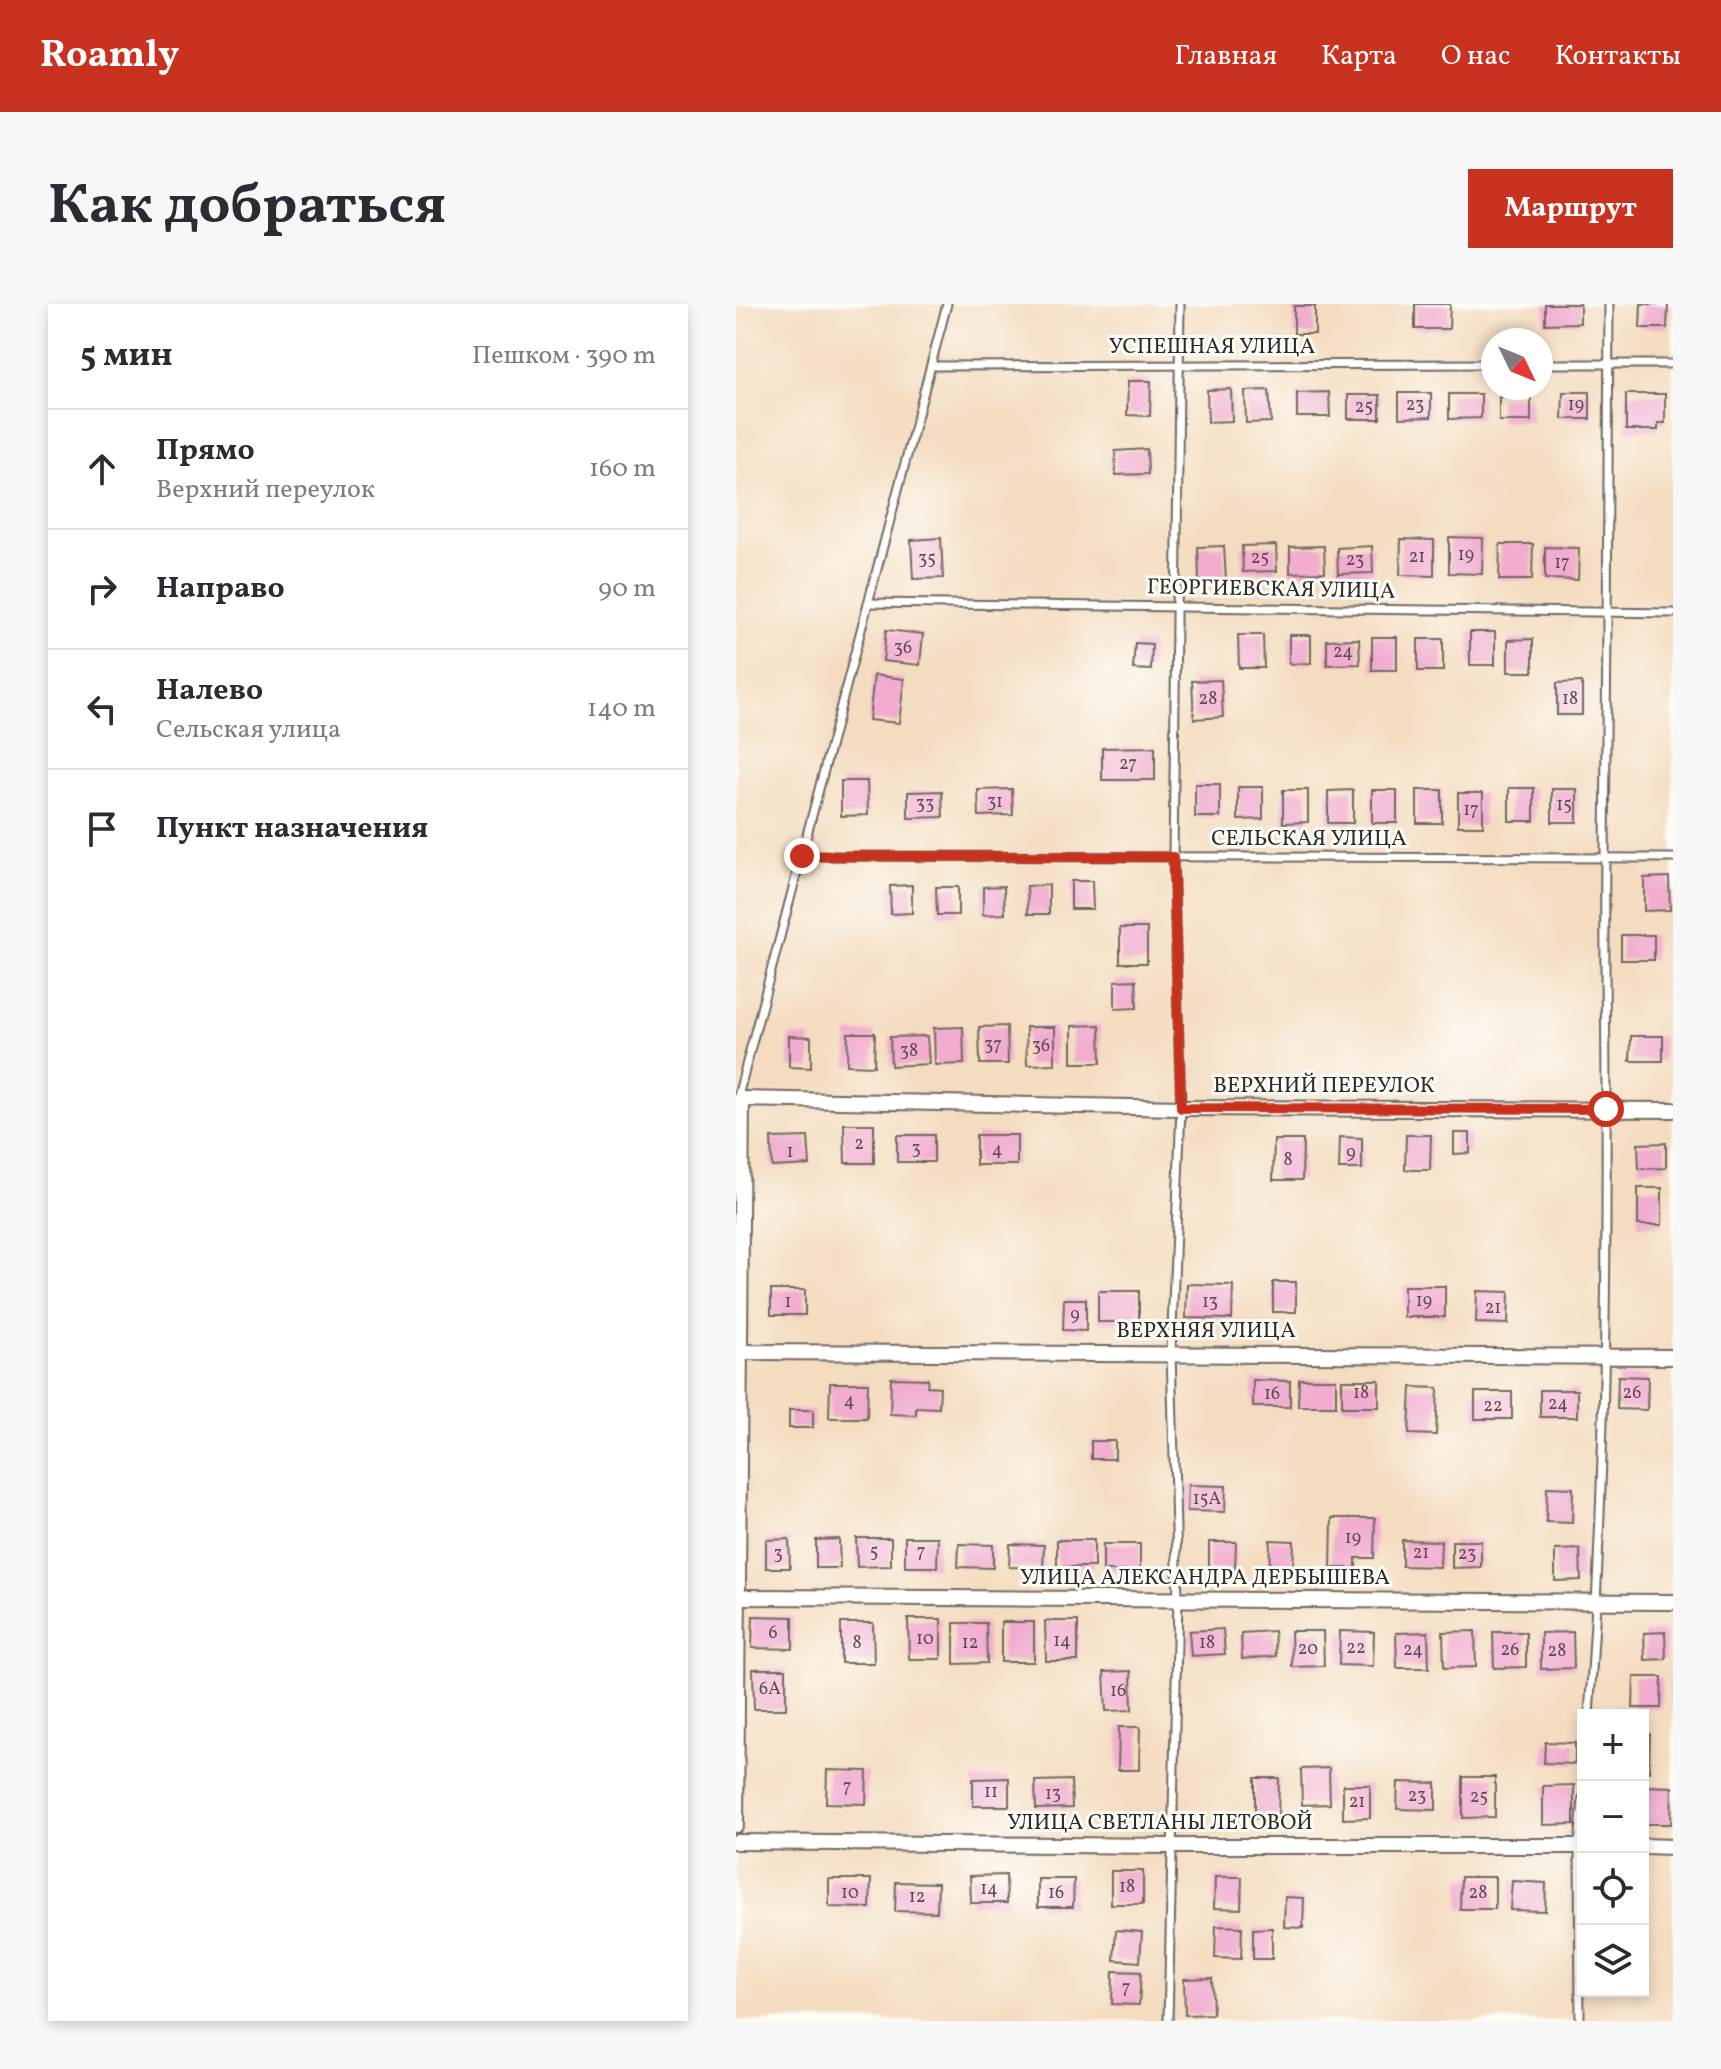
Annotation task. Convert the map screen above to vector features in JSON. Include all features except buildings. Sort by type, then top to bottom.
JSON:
[{"type":"street","name":"ВЕРХНИЙ ПЕРЕУЛОК","points":[[738,1101],[1181,1108],[1673,1110]]},
{"type":"street","points":[[736,1825],[738,1101]]},
{"type":"street","name":"ВЕРХНЯЯ УЛИЦА","points":[[739,1352],[1673,1357]]},
{"type":"street","name":"УЛИЦА АЛЕКСАНДРА ДЕРБЫШЕВА","points":[[738,1597],[1673,1602]]},
{"type":"street","name":"УЛИЦА СВЕТЛАНЫ ЛЕТОВОЙ","points":[[736,1842],[1577,1846]]},
{"type":"street","points":[[1649,1846],[1673,1847]]},
{"type":"lane","points":[[738,1101],[947,304]]},
{"type":"lane","points":[[1168,2021],[1178,1600],[1171,1353],[1181,1108],[1173,857],[1180,304]]},
{"type":"lane","points":[[1589,1709],[1597,1602],[1605,1356],[1609,304]]},
{"type":"lane","name":"УСПЕШНАЯ УЛИЦА","points":[[931,366],[1481,364]]},
{"type":"lane","points":[[1553,364],[1673,364]]},
{"type":"lane","name":"ГЕОРГИЕВСКАЯ УЛИЦА","points":[[868,603],[1673,613]]},
{"type":"lane","name":"СЕЛЬСКАЯ УЛИЦА","points":[[802,856],[1673,858]]},
{"type":"lane","points":[[1580,2021],[1581,1853]]},
{"type":"route","points":[[802,856],[1173,857],[1181,1108],[1606,1109]]}]
